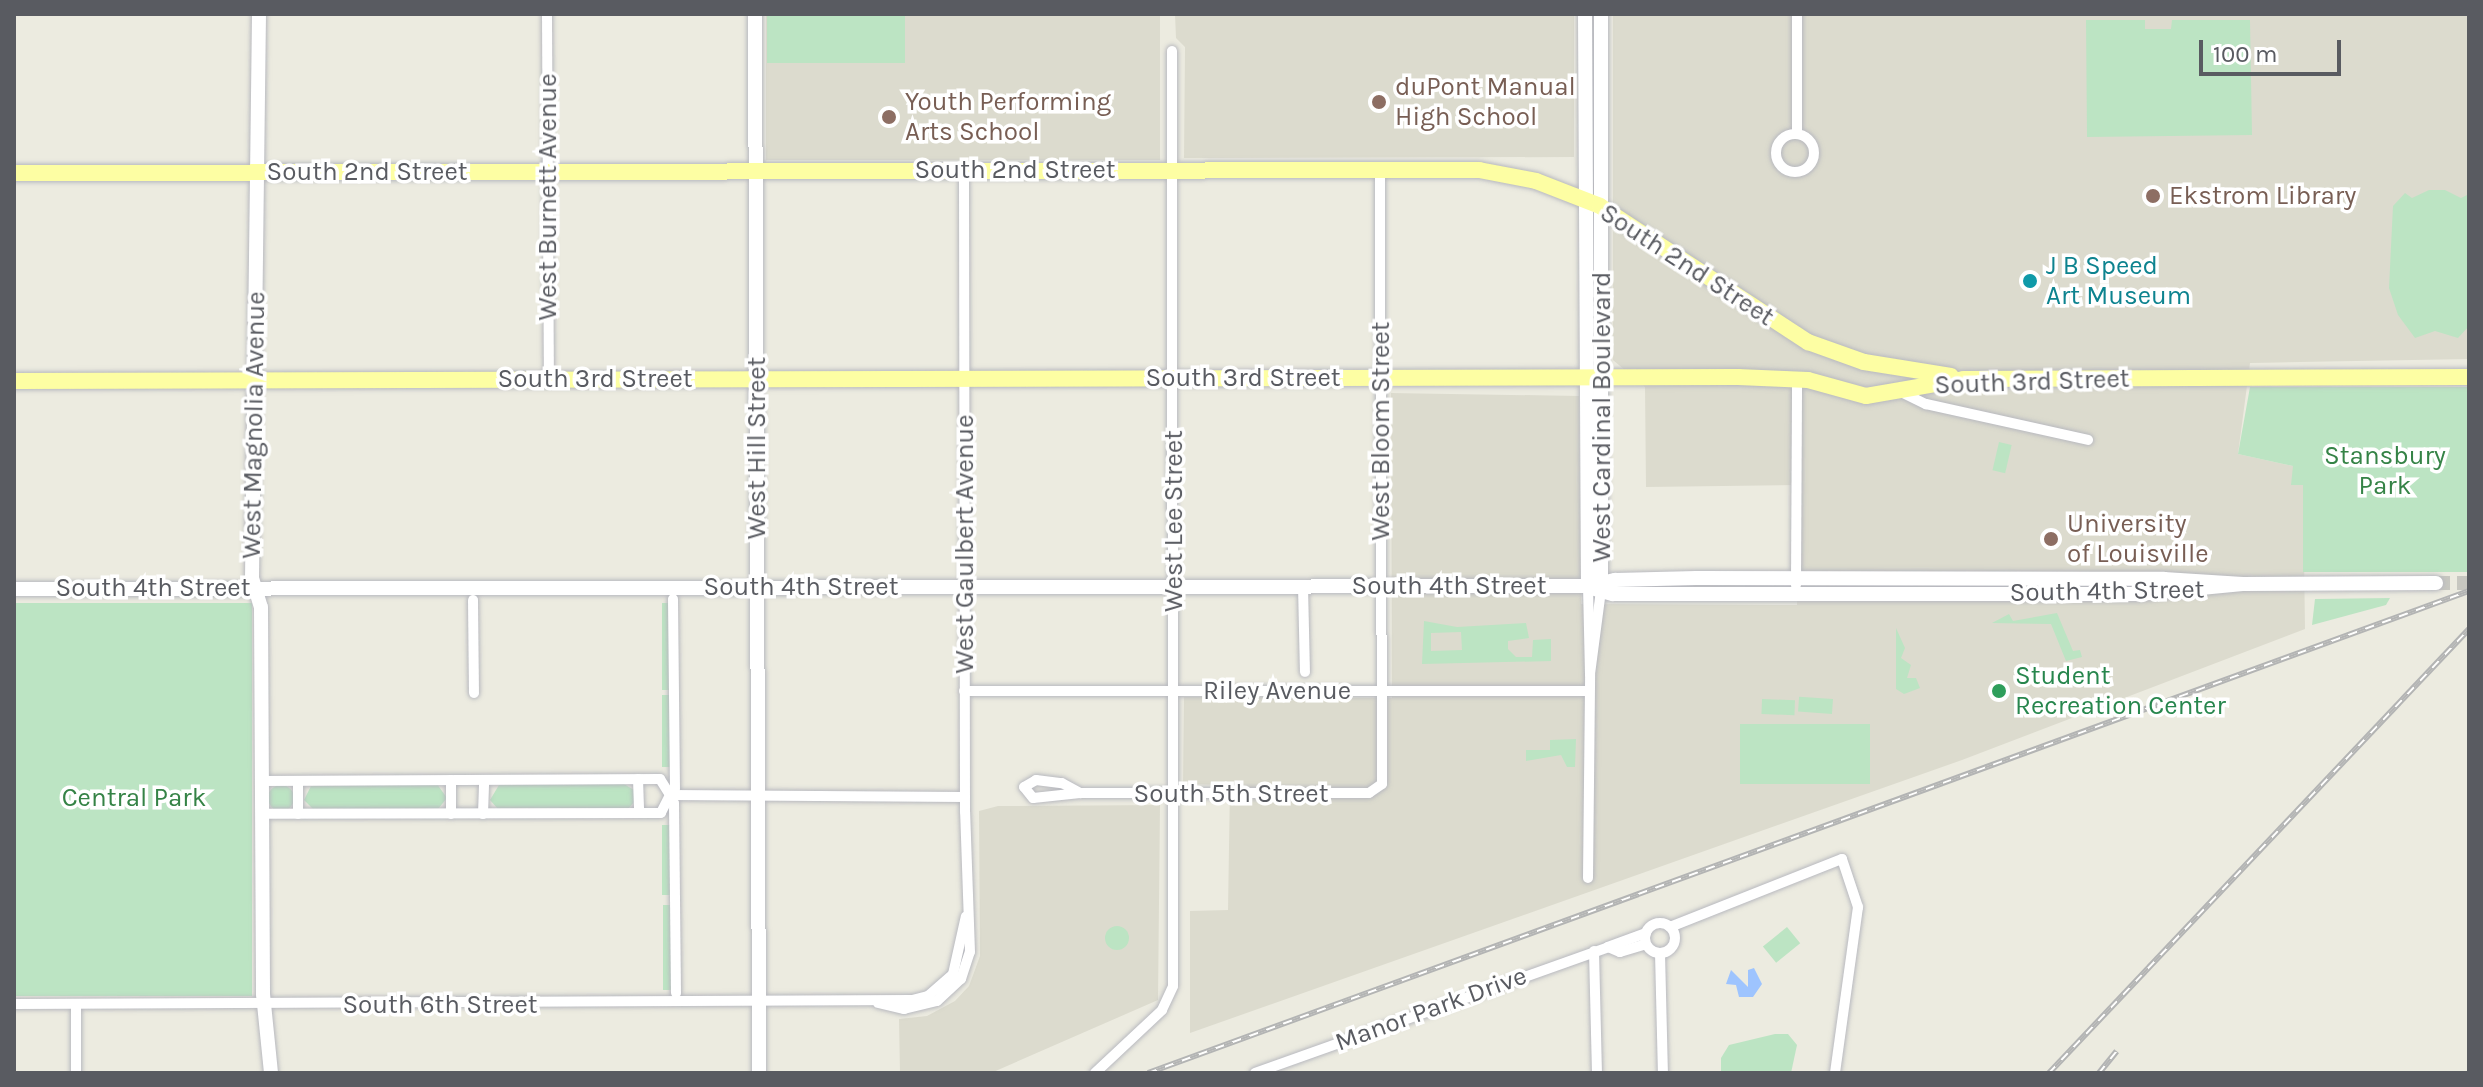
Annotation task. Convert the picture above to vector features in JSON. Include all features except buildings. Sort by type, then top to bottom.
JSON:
[{"type":"main road","name":"West Magnolia Avenue","points":[[259,14],[256,587],[261,607],[266,1006],[271,1073]]},
{"type":"main road","name":"West Hill Street","points":[[755,14],[759,1073]]},
{"type":"main road","name":"West Cardinal Boulevard","points":[[1585,14],[1593,203],[1597,587]]},
{"type":"main road","name":"West Cardinal Boulevard","points":[[1593,203],[1601,14]]},
{"type":"main road","name":"South 2nd Street","points":[[14,173],[1479,170],[1536,181],[1593,203],[1776,324],[1842,355],[1883,366],[1964,379]]},
{"type":"main road","points":[[1860,395],[1879,383],[1883,366]]},
{"type":"main road","name":"South 3rd Street","points":[[14,381],[1595,377],[1797,379],[1860,395],[1964,379],[2469,377]]},
{"type":"main road","name":"South 4th Street","points":[[14,589],[1597,587],[2164,579],[2243,584],[2436,583]]},
{"type":"street","name":"West Burnett Avenue","points":[[547,14],[549,379]]},
{"type":"street","points":[[1797,14],[1797,134]]},
{"type":"street","name":"West Lee Street","points":[[1095,1073],[1162,1010],[1173,992],[1172,51]]},
{"type":"street","name":"West Bloom Street","points":[[1379,788],[1382,690],[1380,170]]},
{"type":"street","name":"West Gaulbert Avenue","points":[[872,1003],[887,1009],[917,1008],[950,992],[969,959],[964,691],[964,171]]},
{"type":"street","points":[[1796,586],[1797,379]]},
{"type":"street","points":[[1899,391],[1926,404],[2088,440]]},
{"type":"street","points":[[1303,586],[1305,672]]},
{"type":"street","name":"West Cardinal Boulevard","points":[[1588,878],[1589,691],[1597,587]]},
{"type":"street","points":[[673,599],[676,993]]},
{"type":"street","points":[[473,600],[474,693]]},
{"type":"street","name":"Riley Avenue","points":[[964,691],[1589,691]]},
{"type":"street","points":[[262,781],[638,779],[665,782],[673,796]]},
{"type":"street","points":[[638,779],[639,813]]},
{"type":"street","points":[[451,780],[451,814]]},
{"type":"street","points":[[483,814],[484,780]]},
{"type":"street","name":"South 5th Street","points":[[1080,793],[1046,781],[1027,781],[1024,787],[1033,798],[1080,793],[1369,793],[1379,788]]},
{"type":"street","points":[[298,782],[298,814]]},
{"type":"street","points":[[673,796],[965,797]]},
{"type":"street","points":[[262,814],[661,813],[673,796]]},
{"type":"street","name":"Manor Park Drive","points":[[1255,1073],[1594,951],[1646,939],[1659,923],[1670,927],[1842,859],[1858,907],[1835,1073]]},
{"type":"street","points":[[1660,953],[1674,944],[1670,927]]},
{"type":"street","points":[[1646,939],[1660,953],[1663,1073]]},
{"type":"street","points":[[1594,951],[1597,1073]]},
{"type":"street","name":"South 6th Street","points":[[14,1004],[872,1003]]},
{"type":"street","points":[[76,1004],[76,1073]]},
{"type":"shaded area","points":[[766,14],[1160,14],[1160,160],[766,160]]},
{"type":"shaded area","name":"duPont Manual High School","points":[[1175,14],[1574,14],[1574,157],[1184,158],[1185,47],[1176,38]]},
{"type":"shaded area","name":"University of Louisville","points":[[1613,14],[2469,14],[2469,359],[2250,363],[2238,454],[2293,466],[2303,484],[2305,629],[1962,760],[1190,1033],[1190,911],[1228,910],[1230,785],[1183,784],[1184,697],[1392,698],[1391,393],[1579,396],[1581,604],[1797,605],[1799,485],[1646,487],[1645,387],[1613,360]]},
{"type":"shaded area","points":[[1160,805],[1158,1000],[991,1073],[900,1073],[899,1019],[927,1016],[955,1001],[969,986],[980,956],[979,811],[998,806]]},
{"type":"green space","points":[[767,14],[905,14],[905,63],[767,63]]},
{"type":"green space","points":[[2086,20],[2145,20],[2145,29],[2171,29],[2172,20],[2250,20],[2252,135],[2087,137]]},
{"type":"green space","points":[[2429,190],[2445,190],[2461,198],[2469,194],[2469,326],[2458,338],[2435,331],[2415,338],[2398,315],[2389,288],[2393,206],[2405,193],[2412,198]]},
{"type":"green space","name":"Stansbury Park","points":[[2250,387],[2469,387],[2469,572],[2303,572],[2303,485],[2291,485],[2293,466],[2238,454]]},
{"type":"green space","points":[[1999,442],[2012,445],[2005,473],[1992,470]]},
{"type":"green space","points":[[2390,598],[2386,605],[2312,625],[2315,599]]},
{"type":"green space","name":"Central Park","points":[[14,603],[252,603],[252,996],[14,996]]},
{"type":"green space","points":[[662,603],[671,603],[671,690],[662,690]]},
{"type":"green space","points":[[2057,613],[2073,651],[2080,650],[2082,657],[2066,661],[2051,624],[1992,623],[2009,614],[2013,621]]},
{"type":"green space","points":[[1424,621],[1457,627],[1526,623],[1529,638],[1508,641],[1508,649],[1516,657],[1532,657],[1533,640],[1551,639],[1551,661],[1422,664]],"holes":[[[1461,632],[1462,650],[1431,651],[1431,633]]]},
{"type":"green space","points":[[1896,628],[1905,648],[1901,658],[1911,665],[1907,678],[1916,678],[1920,688],[1904,694],[1896,689]]},
{"type":"green space","points":[[662,695],[672,695],[672,767],[662,767]]},
{"type":"green space","points":[[1799,697],[1833,699],[1832,714],[1798,712]]},
{"type":"green space","points":[[1762,699],[1795,700],[1794,715],[1761,714]]},
{"type":"green space","points":[[1740,724],[1870,724],[1870,784],[1740,784]]},
{"type":"green space","points":[[1576,739],[1575,767],[1567,767],[1561,755],[1526,761],[1526,750],[1550,750],[1550,740]]},
{"type":"green space","points":[[437,784],[447,798],[438,809],[314,810],[304,800],[311,786]]},
{"type":"green space","points":[[624,784],[634,790],[636,800],[628,809],[498,809],[490,800],[499,785]]},
{"type":"green space","points":[[281,785],[290,789],[294,798],[290,807],[281,811],[272,807],[268,798],[272,789]]},
{"type":"green space","points":[[662,825],[673,825],[673,895],[662,895]]},
{"type":"green space","points":[[663,905],[674,905],[674,990],[663,990]]},
{"type":"green space","points":[[1112,926],[1122,926],[1129,933],[1129,943],[1122,950],[1112,950],[1105,943],[1105,933]]},
{"type":"green space","points":[[1787,927],[1800,943],[1776,963],[1763,947]]},
{"type":"green space","points":[[1788,1034],[1797,1045],[1791,1073],[1721,1073],[1721,1058],[1729,1045]]},
{"type":"water","points":[[1754,968],[1762,984],[1753,997],[1739,997],[1736,985],[1726,984],[1731,970],[1748,987],[1748,970]]},
{"type":"tunnel","points":[[2436,583],[2469,583]]},
{"type":"railway","points":[[1148,1073],[2469,591]]},
{"type":"railway","points":[[2049,1073],[2469,629]]},
{"type":"railway","points":[[2099,1073],[2117,1051]]},
{"type":"place","name":"duPont Manual High School","points":[[1379,102]]},
{"type":"place","name":"Youth Performing Arts School","points":[[889,117]]},
{"type":"place","name":"Ekstrom Library","points":[[2153,196]]},
{"type":"place","name":"J B Speed Art Museum","points":[[2030,281]]},
{"type":"place","name":"University of Louisville","points":[[2051,539]]},
{"type":"place","name":"Student Recreation Center","points":[[1999,691]]}]
